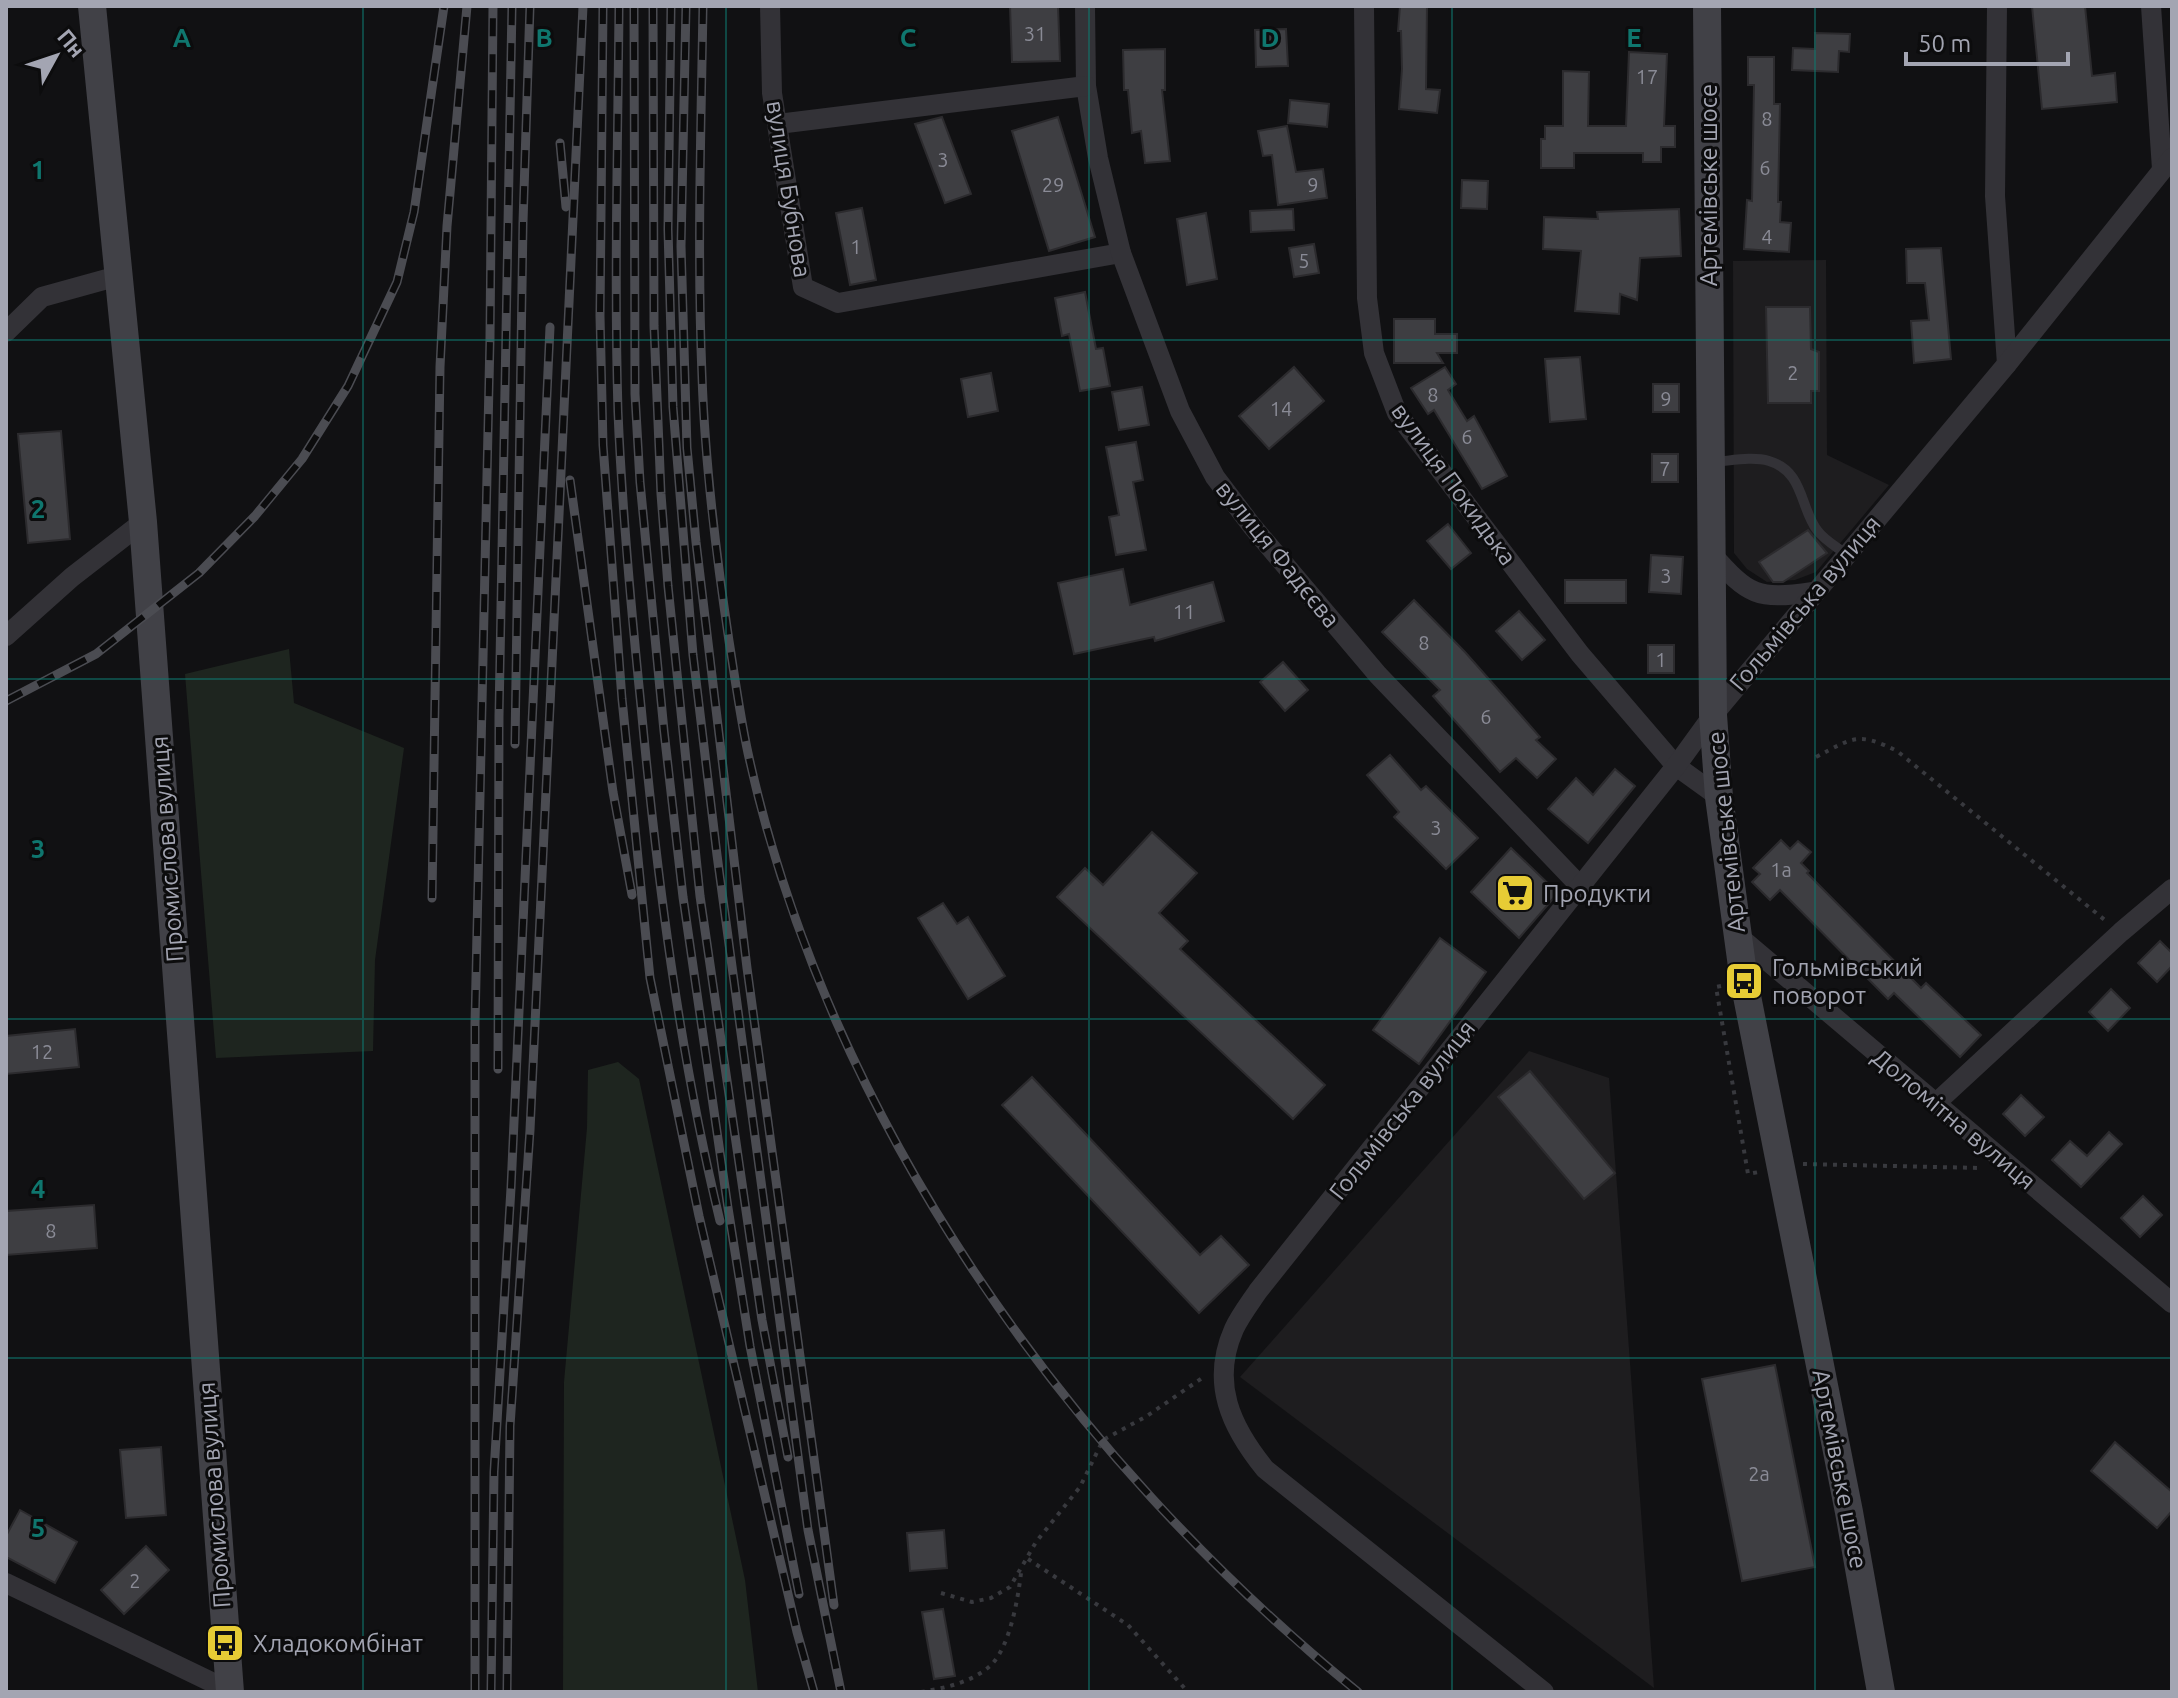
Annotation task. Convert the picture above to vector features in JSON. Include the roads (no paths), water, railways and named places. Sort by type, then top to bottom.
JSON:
[{"type":"main road","name":"Промислова вулиця","points":[[92,6],[143,522],[229,1691]]},
{"type":"main road","name":"Артемівське шосе","points":[[1707,6],[1713,715],[1719,797],[1744,981],[1881,1692]]},
{"type":"street","name":"вулиця Бубнова","points":[[770,6],[772,93],[803,287],[838,303],[1121,253]]},
{"type":"street","name":"вулиця Фадєєва","points":[[1085,6],[1086,86],[1098,158],[1121,253],[1180,411],[1215,477],[1252,526],[1378,675],[1580,886]]},
{"type":"street","name":"вулиця Покидька","points":[[1364,6],[1367,298],[1374,353],[1397,413],[1580,654],[1676,766],[1719,797]]},
{"type":"street","points":[[1997,6],[1995,196],[2007,364]]},
{"type":"street","points":[[2151,6],[2167,164]]},
{"type":"street","points":[[778,124],[1086,86]]},
{"type":"street","name":"Гольмівська вулиця","points":[[1544,1692],[1265,1469],[1245,1444],[1230,1413],[1222,1364],[1234,1328],[1258,1291],[1676,766],[1713,715],[2007,364],[2167,164]]},
{"type":"street","points":[[6,332],[42,297],[118,276]]},
{"type":"street","points":[[6,636],[72,577],[143,522]]},
{"type":"street","points":[[1711,553],[1735,580],[1756,594],[1776,597],[1813,592]]},
{"type":"street","points":[[1936,1103],[2121,932],[2172,889]]},
{"type":"street","name":"Доломітна вулиця","points":[[1737,935],[2172,1303]]},
{"type":"street","points":[[6,1583],[229,1691]]},
{"type":"lane","points":[[1711,462],[1770,461],[1796,481],[1818,533],[1846,554]]},
{"type":"railway","points":[[6,701],[96,654],[199,573],[255,516],[302,459],[348,386],[397,282],[414,212],[444,6]]},
{"type":"railway","points":[[432,898],[440,367],[447,226],[467,6]]},
{"type":"railway","points":[[475,1692],[475,1024],[490,338],[493,6]]},
{"type":"railway","points":[[498,1069],[499,716],[512,6]]},
{"type":"railway","points":[[515,744],[523,222],[530,6]]},
{"type":"railway","points":[[507,1692],[510,1426],[530,1130],[583,6]]},
{"type":"railway","points":[[603,6],[600,316],[603,445],[622,699],[650,978],[699,1216],[797,1632],[814,1692]]},
{"type":"railway","points":[[619,6],[617,361],[627,559],[647,771],[671,965],[705,1157],[720,1221]]},
{"type":"railway","points":[[634,6],[635,394],[640,482],[664,731],[683,897],[728,1208],[750,1346],[799,1594]]},
{"type":"railway","points":[[653,6],[654,326],[668,586],[700,896],[762,1320],[788,1457]]},
{"type":"railway","points":[[671,6],[668,229],[673,407],[693,655],[808,1530],[841,1692]]},
{"type":"railway","points":[[686,6],[681,246],[687,448],[747,968],[834,1605]]},
{"type":"railway","points":[[703,6],[700,191],[703,409],[720,575],[748,753],[785,889],[836,1022],[900,1150],[975,1272],[1059,1389],[1152,1498],[1252,1600],[1358,1692]]},
{"type":"railway","points":[[560,143],[566,207]]},
{"type":"railway","points":[[491,1692],[494,1472],[511,1188],[550,327]]},
{"type":"railway","points":[[570,480],[613,792],[632,895]]},
{"type":"place","name":"Продукти","points":[[1515,893]]},
{"type":"place","name":"Гольмівський поворот","points":[[1744,981]]},
{"type":"place","name":"Хладокомбінат","points":[[225,1643]]}]
